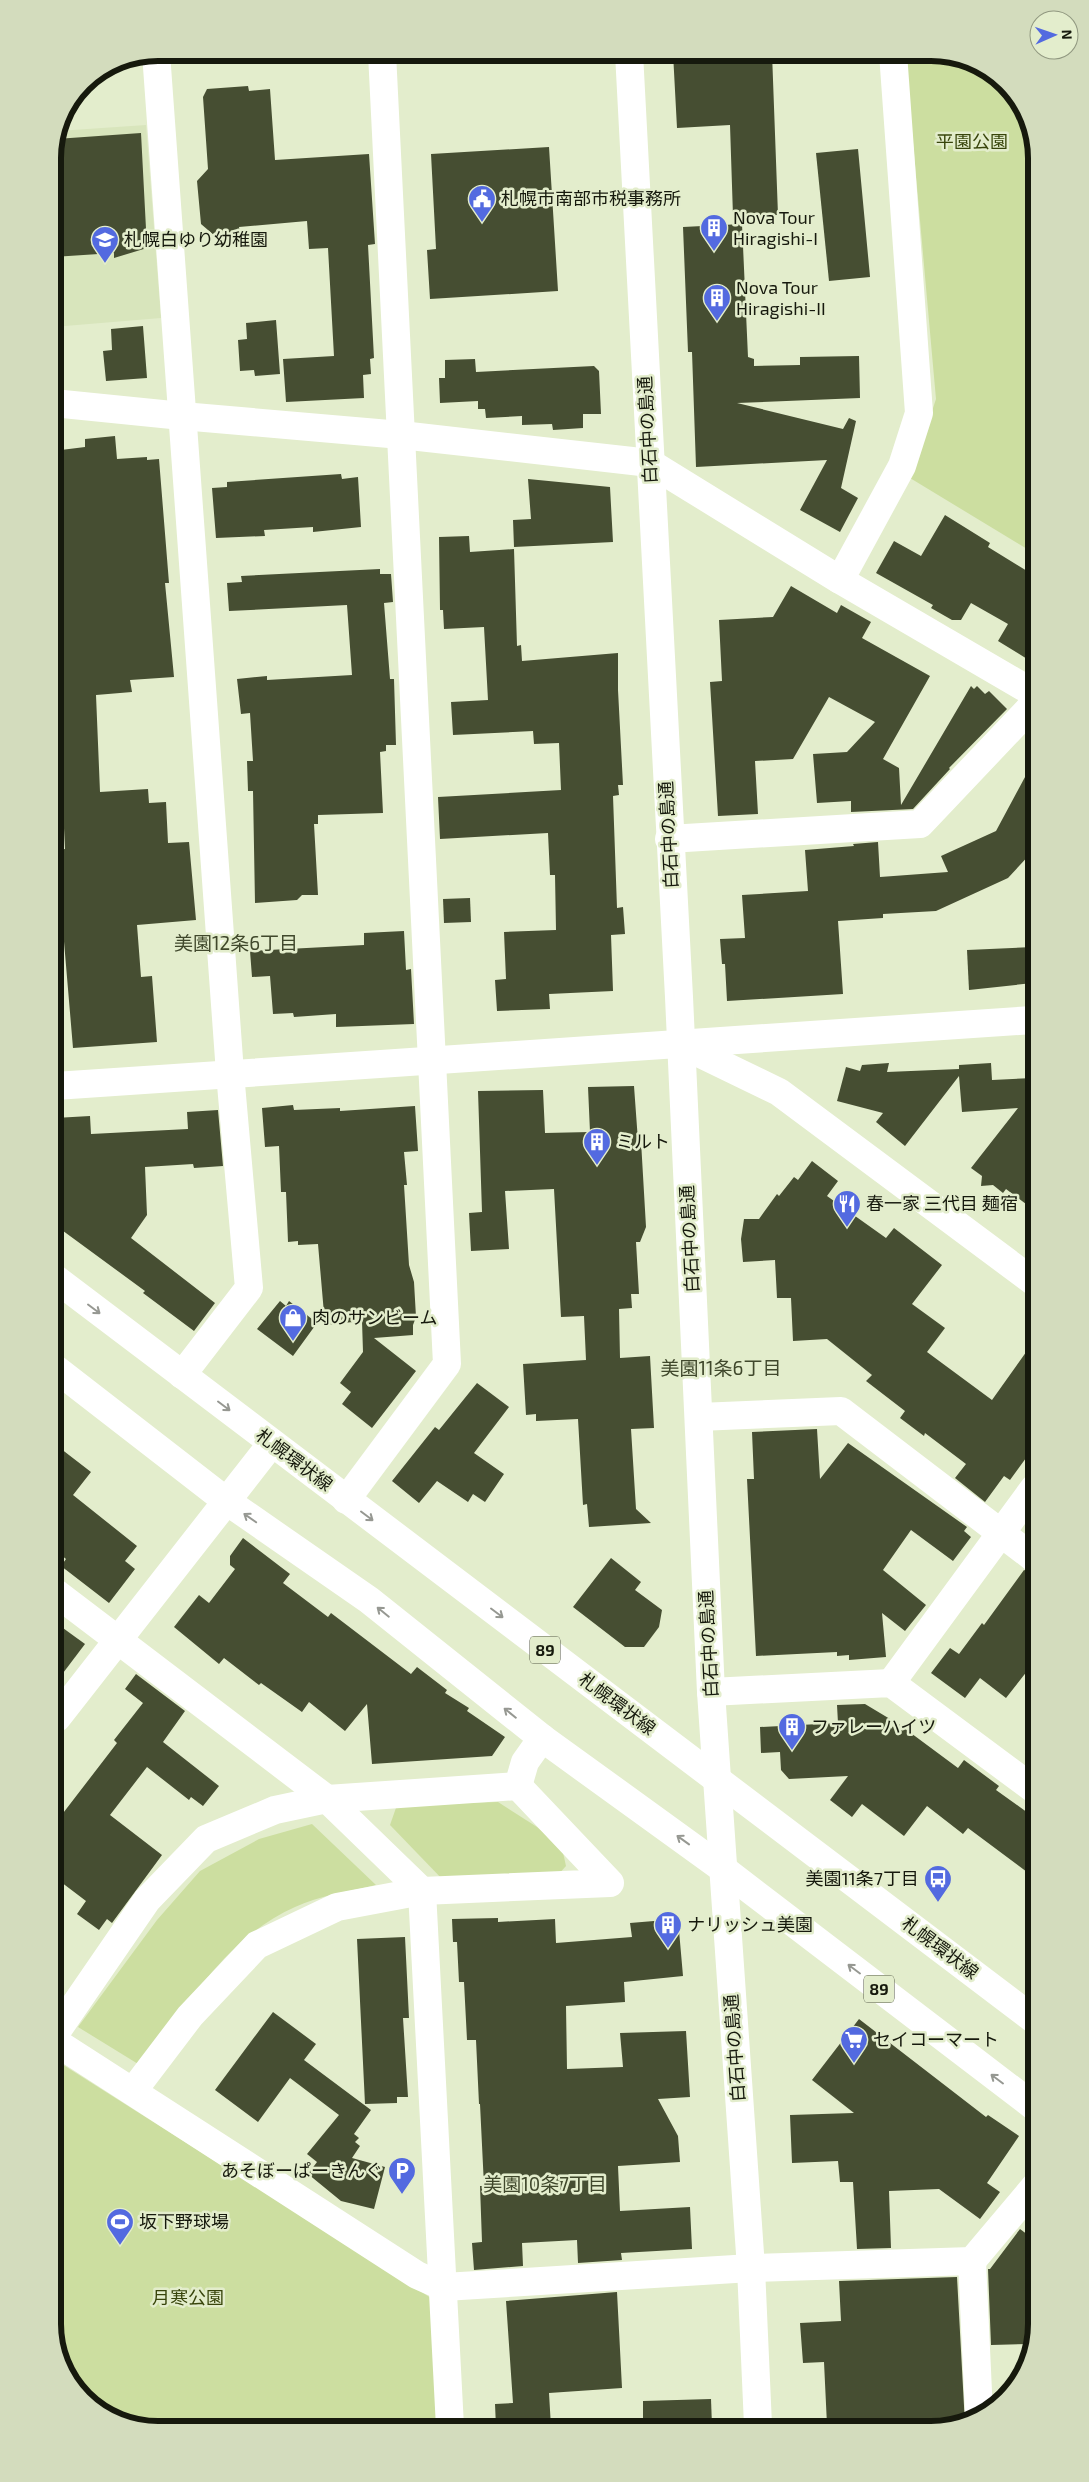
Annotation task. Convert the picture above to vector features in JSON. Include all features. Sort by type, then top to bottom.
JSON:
[{"type":"street","points":[[157,61],[230,1073],[249,1288],[182,1375]]},
{"type":"street","points":[[346,1500],[447,1364],[382,61]]},
{"type":"street","name":"白石中の島通","points":[[629,61],[681,1044],[711,1692],[751,2268],[758,2421]]},
{"type":"street","points":[[840,580],[902,466],[918,413],[894,61]]},
{"type":"street","points":[[61,404],[402,435],[650,463],[840,580],[1028,690]]},
{"type":"street","points":[[669,839],[920,824],[1028,710]]},
{"type":"street","points":[[61,1086],[432,1059],[1028,1020]]},
{"type":"street","points":[[681,1044],[779,1092],[1028,1278]]},
{"type":"street","name":"札幌環状線","points":[[61,1283],[1028,2014]]},
{"type":"street","name":"89","points":[[61,1373],[225,1500],[369,1600],[542,1738],[723,1869],[1028,2102]]},
{"type":"street","points":[[699,1417],[841,1412],[1028,1554]]},
{"type":"street","points":[[61,1713],[225,1500],[272,1443]]},
{"type":"street","points":[[891,1683],[1028,1496]]},
{"type":"street","points":[[61,1597],[326,1799],[422,1891],[450,2421]]},
{"type":"street","points":[[711,1692],[891,1683],[1028,1785]]},
{"type":"street","points":[[518,1786],[525,1762],[542,1738]]},
{"type":"street","points":[[61,2025],[147,1900],[206,1839],[275,1810],[326,1799],[518,1786]]},
{"type":"street","points":[[134,2091],[190,2016],[257,1944],[337,1907],[422,1891],[610,1883],[518,1786]]},
{"type":"street","points":[[61,2045],[417,2275],[444,2287],[751,2268],[972,2261]]},
{"type":"street","points":[[979,2408],[972,2261],[1028,2194]]},
{"type":"shaded area","name":"札幌白ゆり幼稚園","points":[[146,125],[161,318],[61,326],[61,152],[65,130]]},
{"type":"green space","name":"平園公園","points":[[906,61],[950,63],[979,74],[990,81],[1008,99],[1023,127],[1028,158],[1028,550],[910,478],[936,399]]},
{"type":"green space","points":[[498,1802],[537,1827],[562,1848],[566,1866],[557,1876],[444,1881],[390,1825],[397,1805]]},
{"type":"green space","points":[[312,1824],[376,1885],[304,1903],[270,1920],[248,1937],[227,1955],[209,1976],[143,2067],[78,2027],[157,1920],[200,1871],[259,1839]]},
{"type":"green space","name":"月寒公園","points":[[61,2064],[431,2298],[439,2421],[152,2421],[133,2417],[110,2408],[99,2401],[81,2383],[66,2355],[62,2337]]},
{"type":"building","points":[[673,61],[772,61],[778,215],[733,216],[730,125],[677,128]]},
{"type":"building","points":[[248,86],[249,91],[270,89],[275,160],[369,154],[375,244],[368,245],[374,358],[370,359],[371,374],[363,375],[364,398],[286,402],[283,359],[334,356],[328,248],[309,249],[307,221],[239,227],[240,234],[215,236],[201,224],[197,181],[208,169],[203,97],[207,89]]},
{"type":"building","points":[[141,133],[147,248],[114,258],[114,253],[61,256],[61,152],[64,138]]},
{"type":"building","points":[[549,147],[558,291],[430,299],[427,250],[436,249],[431,154]]},
{"type":"building","points":[[858,149],[870,277],[829,281],[816,153]]},
{"type":"building","points":[[742,224],[748,357],[754,359],[754,366],[800,365],[800,357],[859,356],[860,398],[737,403],[843,429],[849,418],[856,421],[841,488],[858,498],[840,532],[800,510],[827,460],[696,467],[692,352],[688,352],[683,227]]},
{"type":"building","points":[[276,320],[280,374],[255,376],[254,370],[240,371],[238,340],[247,339],[246,323]]},
{"type":"building","points":[[143,326],[147,378],[106,381],[103,351],[112,350],[111,329]]},
{"type":"building","points":[[475,359],[476,372],[594,366],[599,371],[601,414],[583,414],[583,428],[553,430],[552,424],[522,425],[522,416],[486,418],[485,409],[478,409],[478,401],[440,403],[439,378],[445,378],[445,360]]},
{"type":"building","points":[[115,436],[117,459],[147,457],[147,460],[159,459],[169,583],[165,583],[174,677],[130,680],[132,692],[96,695],[100,792],[148,789],[149,803],[166,802],[168,843],[189,842],[196,920],[137,925],[141,977],[152,976],[157,1042],[73,1048],[61,917],[61,850],[65,849],[61,787],[61,450],[85,447],[85,439]]},
{"type":"building","points":[[341,474],[342,479],[358,477],[361,527],[313,532],[313,527],[264,530],[265,536],[216,538],[212,488],[227,487],[227,482]]},
{"type":"building","points":[[528,479],[610,487],[613,542],[514,547],[513,520],[531,519]]},
{"type":"building","points":[[945,515],[990,543],[988,547],[1028,572],[1028,660],[998,641],[1008,624],[971,603],[961,620],[952,620],[931,608],[933,605],[876,573],[894,541],[921,556]]},
{"type":"building","points":[[469,536],[470,552],[514,549],[517,646],[521,645],[522,661],[618,653],[623,785],[618,785],[619,795],[613,796],[617,908],[623,907],[625,934],[611,935],[613,991],[549,994],[550,1009],[497,1011],[495,980],[506,979],[504,932],[556,930],[555,875],[550,875],[548,833],[440,839],[438,797],[561,790],[559,743],[534,744],[533,731],[453,735],[451,702],[488,700],[484,627],[444,629],[443,610],[440,610],[439,537]]},
{"type":"building","points":[[380,569],[380,574],[391,574],[393,602],[384,603],[390,679],[394,679],[396,745],[386,745],[386,751],[380,752],[383,813],[318,815],[318,824],[314,824],[318,895],[302,895],[297,900],[255,903],[253,791],[248,791],[247,761],[253,761],[250,713],[241,714],[237,679],[267,676],[267,680],[352,675],[347,605],[229,611],[227,583],[242,582],[241,576]]},
{"type":"building","points":[[791,586],[837,613],[841,605],[871,622],[862,638],[930,676],[883,759],[899,768],[901,805],[971,686],[974,689],[977,686],[985,694],[989,691],[1007,709],[949,768],[913,809],[851,812],[851,801],[817,803],[813,754],[847,752],[875,722],[829,697],[793,759],[755,761],[758,814],[718,816],[710,682],[722,681],[719,620],[773,617]]},
{"type":"building","points":[[1028,771],[1028,856],[1008,878],[936,911],[883,914],[883,918],[838,921],[843,994],[727,1001],[725,964],[722,964],[720,939],[745,938],[742,895],[808,891],[805,850],[878,842],[880,877],[948,872],[941,856],[996,831]]},
{"type":"building","points":[[470,898],[471,922],[444,923],[443,899]]},
{"type":"building","points":[[404,931],[406,970],[411,969],[414,1024],[336,1027],[336,1014],[294,1017],[293,1013],[273,1014],[270,976],[252,977],[250,951],[364,945],[364,933]]},
{"type":"building","points":[[1028,947],[1028,984],[969,990],[967,950]]},
{"type":"building","points":[[889,1063],[887,1072],[959,1069],[959,1065],[991,1063],[992,1080],[1028,1078],[1028,1206],[1006,1189],[1003,1193],[993,1185],[981,1186],[982,1176],[971,1168],[1018,1108],[962,1112],[959,1076],[905,1146],[876,1122],[883,1113],[837,1101],[846,1067],[860,1071],[862,1065]]},
{"type":"building","points":[[634,1086],[638,1141],[641,1141],[646,1227],[640,1242],[636,1242],[639,1294],[631,1294],[632,1308],[619,1309],[620,1358],[650,1356],[654,1428],[631,1429],[636,1509],[651,1523],[589,1527],[587,1504],[583,1505],[578,1419],[536,1421],[536,1414],[526,1415],[523,1364],[586,1360],[584,1316],[561,1317],[554,1189],[505,1191],[509,1249],[471,1251],[469,1213],[482,1212],[478,1091],[543,1090],[545,1133],[590,1132],[588,1087]]},
{"type":"building","points":[[293,1105],[294,1110],[340,1108],[340,1111],[415,1106],[418,1151],[404,1152],[407,1185],[404,1185],[409,1265],[414,1282],[416,1317],[413,1325],[413,1335],[374,1338],[416,1371],[372,1428],[342,1404],[351,1392],[340,1383],[363,1352],[362,1321],[325,1325],[318,1244],[298,1245],[298,1241],[288,1242],[286,1192],[281,1192],[279,1146],[265,1147],[262,1108]]},
{"type":"building","points":[[218,1110],[223,1166],[194,1168],[193,1164],[145,1167],[147,1215],[131,1238],[215,1303],[194,1331],[143,1293],[145,1291],[61,1229],[61,1118],[90,1116],[91,1134],[188,1129],[187,1112]]},
{"type":"building","points":[[812,1161],[838,1181],[827,1196],[886,1238],[894,1228],[942,1265],[912,1304],[945,1328],[927,1352],[992,1400],[1028,1349],[1028,1455],[1010,1480],[1004,1476],[985,1502],[955,1478],[966,1464],[925,1433],[924,1436],[900,1418],[905,1411],[866,1381],[872,1375],[827,1339],[793,1341],[791,1298],[777,1298],[775,1260],[743,1262],[741,1239],[744,1219],[759,1219],[777,1194],[779,1196],[794,1177],[798,1180]]},
{"type":"building","points":[[280,1301],[286,1306],[289,1301],[317,1323],[293,1356],[257,1329]]},
{"type":"building","points":[[477,1383],[509,1407],[474,1453],[504,1474],[485,1502],[473,1494],[468,1502],[437,1481],[419,1503],[392,1481],[435,1427],[439,1430]]},
{"type":"building","points":[[817,1429],[820,1479],[848,1443],[967,1527],[964,1531],[971,1537],[953,1561],[911,1530],[883,1570],[926,1605],[905,1631],[882,1613],[886,1657],[849,1660],[849,1655],[837,1656],[837,1652],[756,1656],[747,1479],[754,1479],[752,1432]]},
{"type":"building","points":[[61,1449],[91,1472],[73,1495],[137,1546],[125,1561],[135,1569],[109,1603],[61,1566],[66,1559],[61,1555]]},
{"type":"building","points":[[243,1538],[290,1574],[283,1583],[328,1617],[331,1613],[411,1674],[417,1667],[447,1690],[445,1693],[469,1708],[467,1711],[505,1737],[492,1756],[372,1764],[367,1704],[345,1731],[309,1702],[302,1712],[261,1683],[259,1685],[224,1658],[219,1664],[174,1627],[199,1595],[209,1603],[235,1569],[230,1565],[230,1556]]},
{"type":"building","points":[[611,1558],[641,1582],[635,1590],[662,1610],[659,1627],[644,1647],[625,1647],[573,1607]]},
{"type":"building","points":[[1024,1570],[1028,1571],[1028,1670],[1006,1698],[980,1678],[965,1698],[931,1673],[950,1648],[959,1654],[982,1623],[984,1625]]},
{"type":"building","points":[[61,1627],[85,1644],[61,1676]]},
{"type":"building","points":[[136,1674],[185,1711],[163,1742],[219,1786],[203,1806],[191,1797],[189,1800],[147,1767],[110,1815],[162,1855],[112,1923],[107,1919],[99,1930],[77,1914],[86,1901],[61,1882],[61,1816],[117,1743],[114,1740],[143,1703],[125,1689]]},
{"type":"building","points":[[865,1704],[890,1719],[891,1729],[896,1722],[958,1768],[964,1760],[999,1786],[996,1790],[1028,1813],[1028,1873],[968,1828],[963,1834],[927,1806],[904,1836],[862,1804],[852,1817],[830,1800],[848,1776],[789,1779],[781,1770],[780,1752],[761,1753],[760,1727],[838,1723],[837,1705]]},
{"type":"building","points":[[498,1918],[498,1922],[555,1919],[556,1943],[632,1937],[630,1923],[678,1919],[683,1976],[624,1982],[625,2002],[566,2006],[567,2069],[623,2067],[620,2033],[686,2031],[690,2097],[658,2099],[678,2136],[680,2162],[618,2166],[620,2211],[690,2207],[692,2249],[621,2253],[622,2260],[578,2263],[577,2240],[522,2243],[523,2266],[474,2270],[472,2243],[482,2242],[480,2186],[484,2186],[476,2040],[467,2040],[464,1982],[459,1982],[457,1942],[453,1942],[452,1919]]},
{"type":"building","points":[[405,1937],[409,2018],[403,2018],[408,2097],[397,2097],[397,2103],[365,2104],[357,1939]]},
{"type":"building","points":[[273,2012],[316,2044],[304,2060],[371,2110],[354,2134],[359,2138],[355,2142],[360,2146],[352,2158],[385,2167],[374,2209],[341,2201],[308,2174],[317,2162],[307,2154],[339,2115],[290,2078],[258,2122],[215,2090]]},
{"type":"building","points":[[859,2019],[986,2117],[988,2115],[1019,2136],[987,2183],[1000,2192],[980,2219],[939,2189],[889,2191],[891,2248],[857,2249],[853,2182],[840,2182],[838,2161],[792,2163],[790,2115],[854,2113],[812,2080]]},
{"type":"building","points":[[1020,2229],[1028,2235],[1028,2324],[1025,2344],[991,2345],[988,2269],[990,2269]]},
{"type":"building","points":[[957,2277],[965,2415],[931,2421],[827,2421],[824,2362],[803,2363],[800,2323],[841,2321],[839,2281]]},
{"type":"building","points":[[617,2292],[622,2388],[549,2393],[551,2421],[496,2421],[495,2404],[513,2403],[506,2301]]},
{"type":"building","points":[[711,2399],[712,2421],[643,2421],[643,2401]]},
{"type":"place","name":"札幌市南部市税事務所","points":[[482,223]]},
{"type":"place","name":"Nova Tour Hiragishi-I","points":[[714,252]]},
{"type":"place","name":"札幌白ゆり幼稚園","points":[[105,264]]},
{"type":"place","name":"Nova Tour Hiragishi-II","points":[[717,322]]},
{"type":"place","name":"ミルト","points":[[597,1166]]},
{"type":"place","name":"春一家 三代目 麺宿","points":[[847,1228]]},
{"type":"place","name":"肉のサンビーム","points":[[293,1342]]},
{"type":"place","name":"ファレーハイツ","points":[[792,1751]]},
{"type":"place","name":"美園11条7丁目","points":[[938,1903]]},
{"type":"place","name":"ナリッシュ美園","points":[[668,1949]]},
{"type":"place","name":"セイコーマート","points":[[854,2064]]},
{"type":"place","name":"あそぼーぱーきんぐ","points":[[402,2195]]},
{"type":"place","name":"坂下野球場","points":[[120,2246]]},
{"type":"district","name":"美園12条6丁目","points":[[236,943]]},
{"type":"district","name":"美園11条6丁目","points":[[721,1368]]},
{"type":"district","name":"美園10条7丁目","points":[[545,2184]]}]
